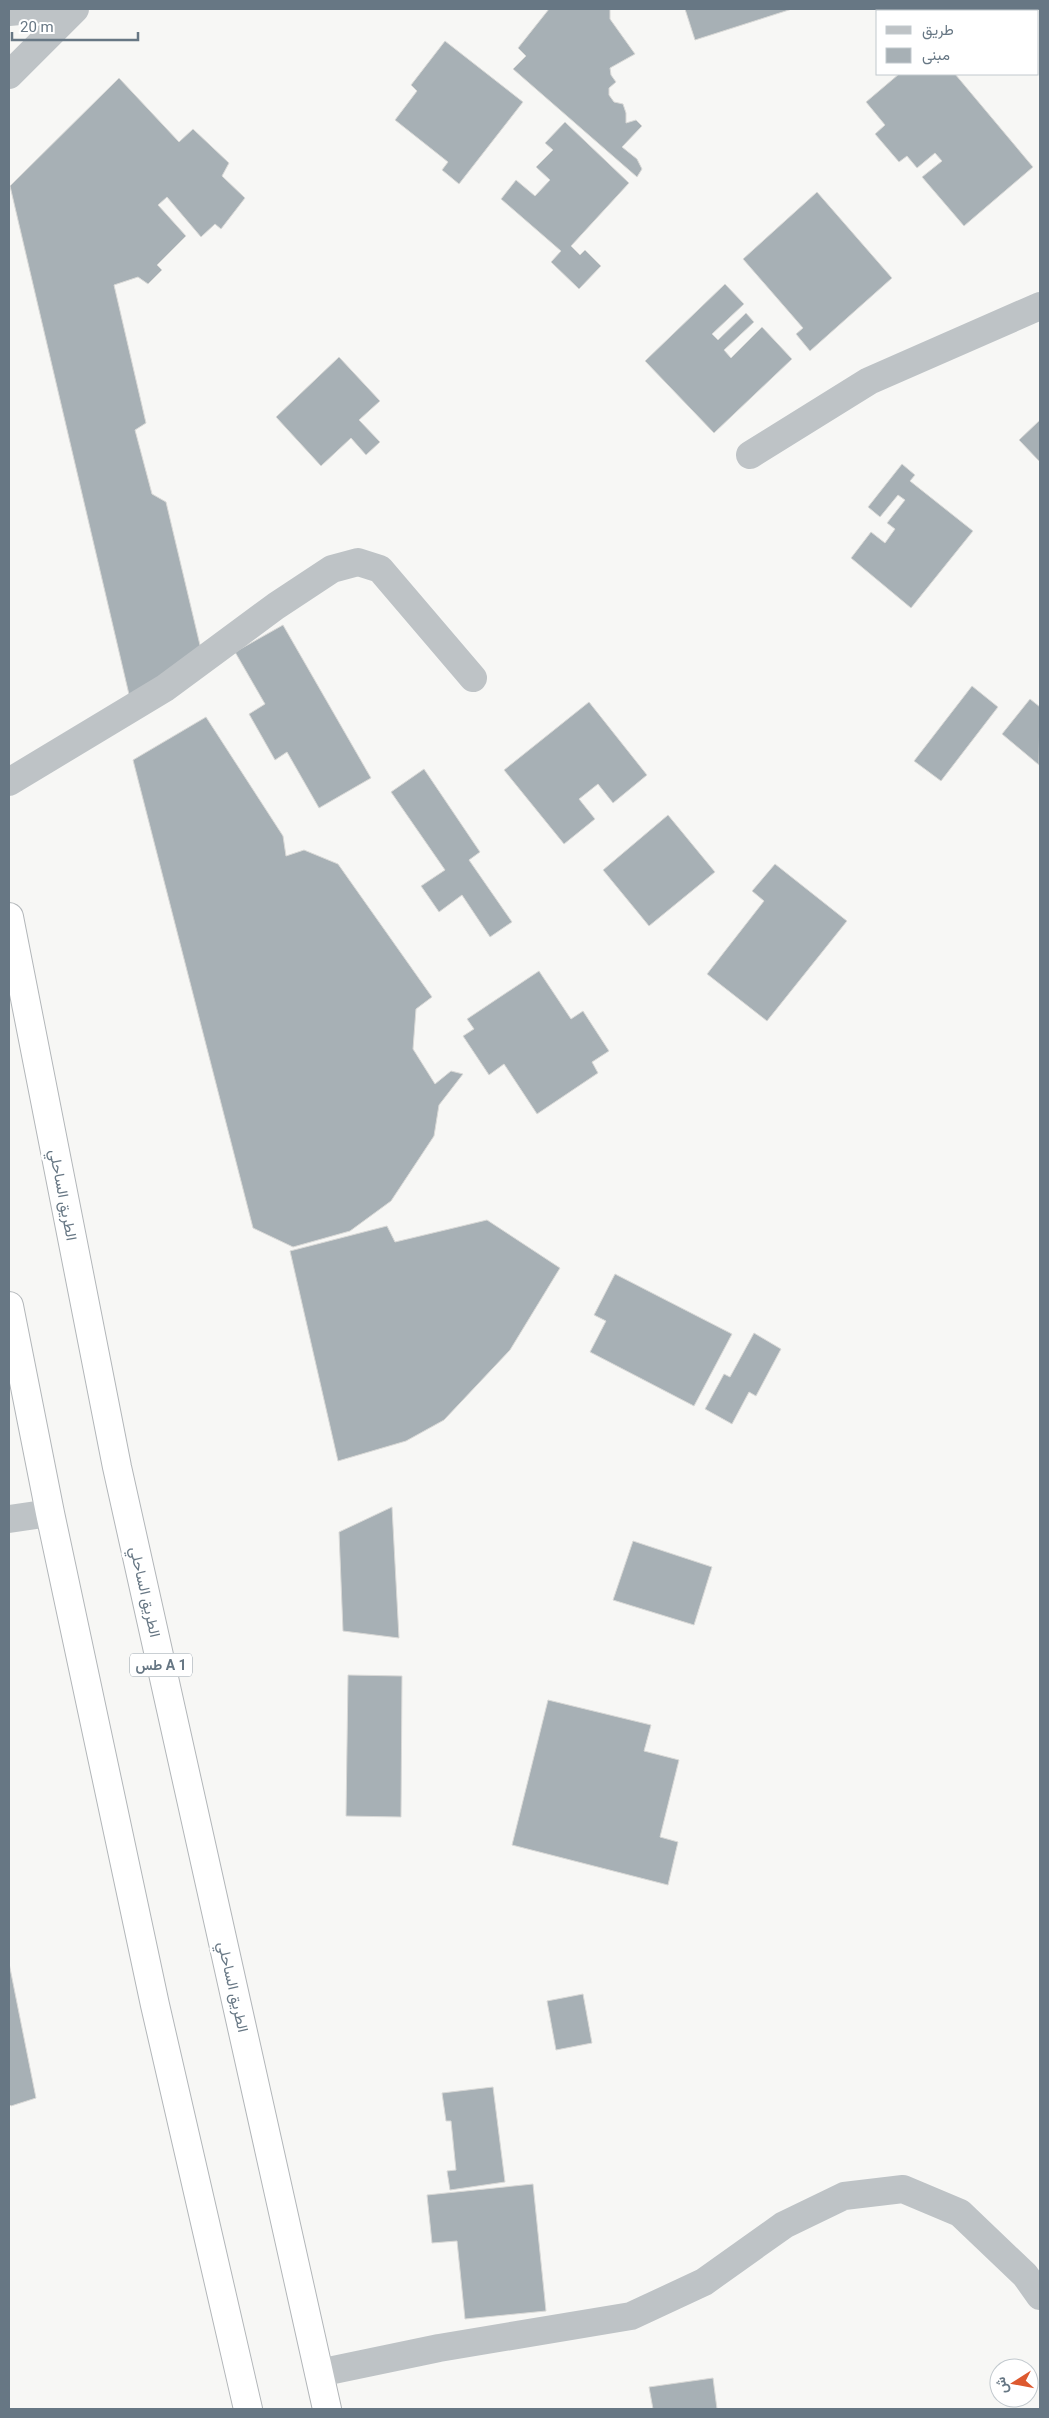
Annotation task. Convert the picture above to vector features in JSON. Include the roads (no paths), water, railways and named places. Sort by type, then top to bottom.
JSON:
[{"type":"highway","name":"الطريق الساحلي","points":[[9,918],[117,1467],[328,2409]]},
{"type":"highway","points":[[9,1306],[50,1513],[155,2005],[248,2409]]},
{"type":"street","points":[[9,12],[43,9]]},
{"type":"street","points":[[9,75],[75,9]]},
{"type":"street","points":[[750,455],[870,381],[1040,306]]},
{"type":"street","points":[[9,782],[165,688],[276,606],[332,569],[358,562],[380,569],[473,678]]},
{"type":"street","points":[[9,1519],[50,1513]]},
{"type":"street","points":[[319,2373],[457,2345],[631,2316],[704,2282],[784,2225],[844,2196],[904,2189],[960,2213],[1024,2275],[1040,2296]]}]
